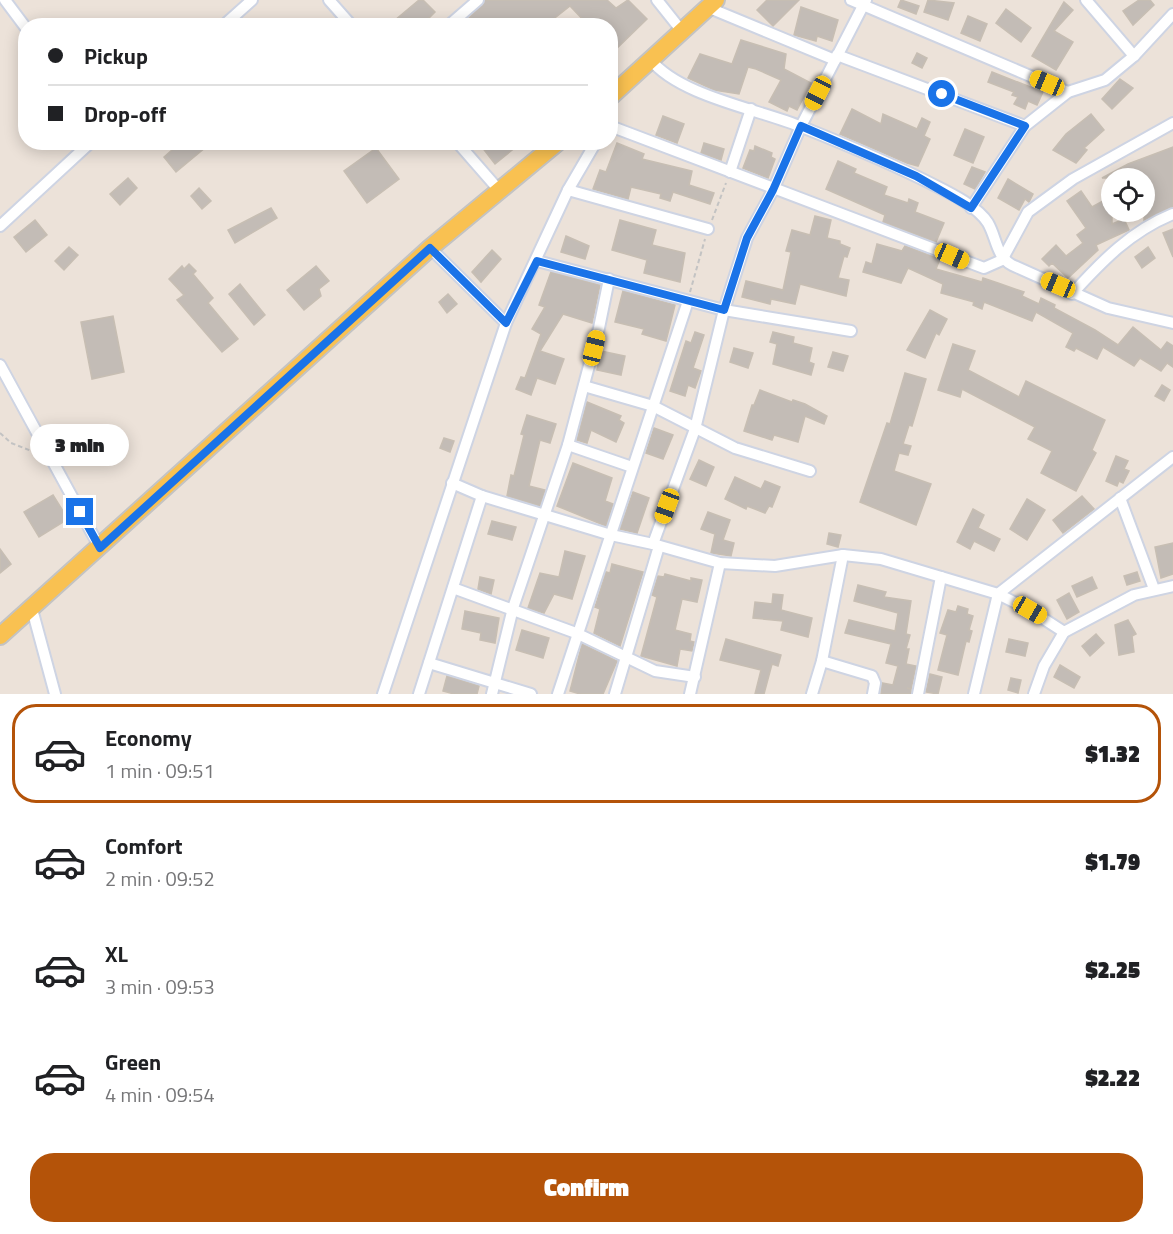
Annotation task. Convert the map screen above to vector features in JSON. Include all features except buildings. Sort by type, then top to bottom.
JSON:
[{"type":"main road","points":[[618,89],[712,4]]},
{"type":"main road","points":[[0,636],[430,248],[498,189],[548,150]]},
{"type":"street","points":[[232,18],[252,0]]},
{"type":"street","points":[[329,0],[345,18]]},
{"type":"street","points":[[457,18],[478,0]]},
{"type":"street","points":[[657,0],[681,30]]},
{"type":"street","points":[[850,0],[865,3],[1068,92]]},
{"type":"street","points":[[1086,0],[1134,56]]},
{"type":"street","points":[[7,1],[19,18]]},
{"type":"street","points":[[615,694],[628,655],[656,545],[695,429],[724,310],[747,238],[773,190],[801,126],[865,3]]},
{"type":"street","points":[[712,4],[836,57],[1025,126]]},
{"type":"street","points":[[971,208],[1025,126],[1068,92],[1105,80],[1134,56],[1173,14]]},
{"type":"street","points":[[650,59],[669,78],[801,126],[916,176],[971,208],[987,222],[1002,260],[1072,294],[1108,308],[1173,323]]},
{"type":"street","points":[[730,172],[751,109]]},
{"type":"street","points":[[618,129],[773,190],[984,268],[1002,260],[1028,212],[1073,179],[1173,123]]},
{"type":"street","points":[[0,226],[82,150]]},
{"type":"street","points":[[464,150],[498,189]]},
{"type":"street","points":[[383,694],[506,323],[537,261],[568,190],[591,150]]},
{"type":"street","points":[[568,190],[708,229]]},
{"type":"street","points":[[1072,294],[1109,254],[1138,233],[1173,214]]},
{"type":"street","points":[[430,248],[506,323]]},
{"type":"street","points":[[537,261],[724,310],[851,331]]},
{"type":"street","points":[[494,689],[513,608],[568,445],[609,279]]},
{"type":"street","points":[[558,694],[576,633],[611,536],[687,301]]},
{"type":"street","points":[[0,365],[100,548]]},
{"type":"street","points":[[584,386],[653,406],[735,448],[810,471]]},
{"type":"street","points":[[568,445],[632,467]]},
{"type":"street","points":[[974,694],[998,594],[1173,457]]},
{"type":"street","points":[[452,483],[482,496],[611,536],[720,562],[775,566],[843,555],[881,559],[998,594],[1030,610],[1064,632]]},
{"type":"street","points":[[419,694],[482,496]]},
{"type":"street","points":[[1120,498],[1154,589]]},
{"type":"street","points":[[812,694],[822,661],[843,555]]},
{"type":"street","points":[[690,694],[720,562]]},
{"type":"street","points":[[918,694],[941,577]]},
{"type":"street","points":[[1034,694],[1044,666],[1064,632],[1134,595],[1173,586]]},
{"type":"street","points":[[453,588],[513,608],[576,633],[628,655],[655,670],[695,677]]},
{"type":"street","points":[[32,609],[55,694]]},
{"type":"street","points":[[822,661],[872,676],[875,683],[873,694]]},
{"type":"street","points":[[429,663],[494,689],[531,694]]},
{"type":"path","points":[[0,433],[11,443],[51,459]]},
{"type":"route","points":[[80,512],[100,548],[430,248],[506,323],[537,261],[724,310],[747,238],[773,190],[801,126],[916,176],[971,208],[1025,126],[942,94]]}]
